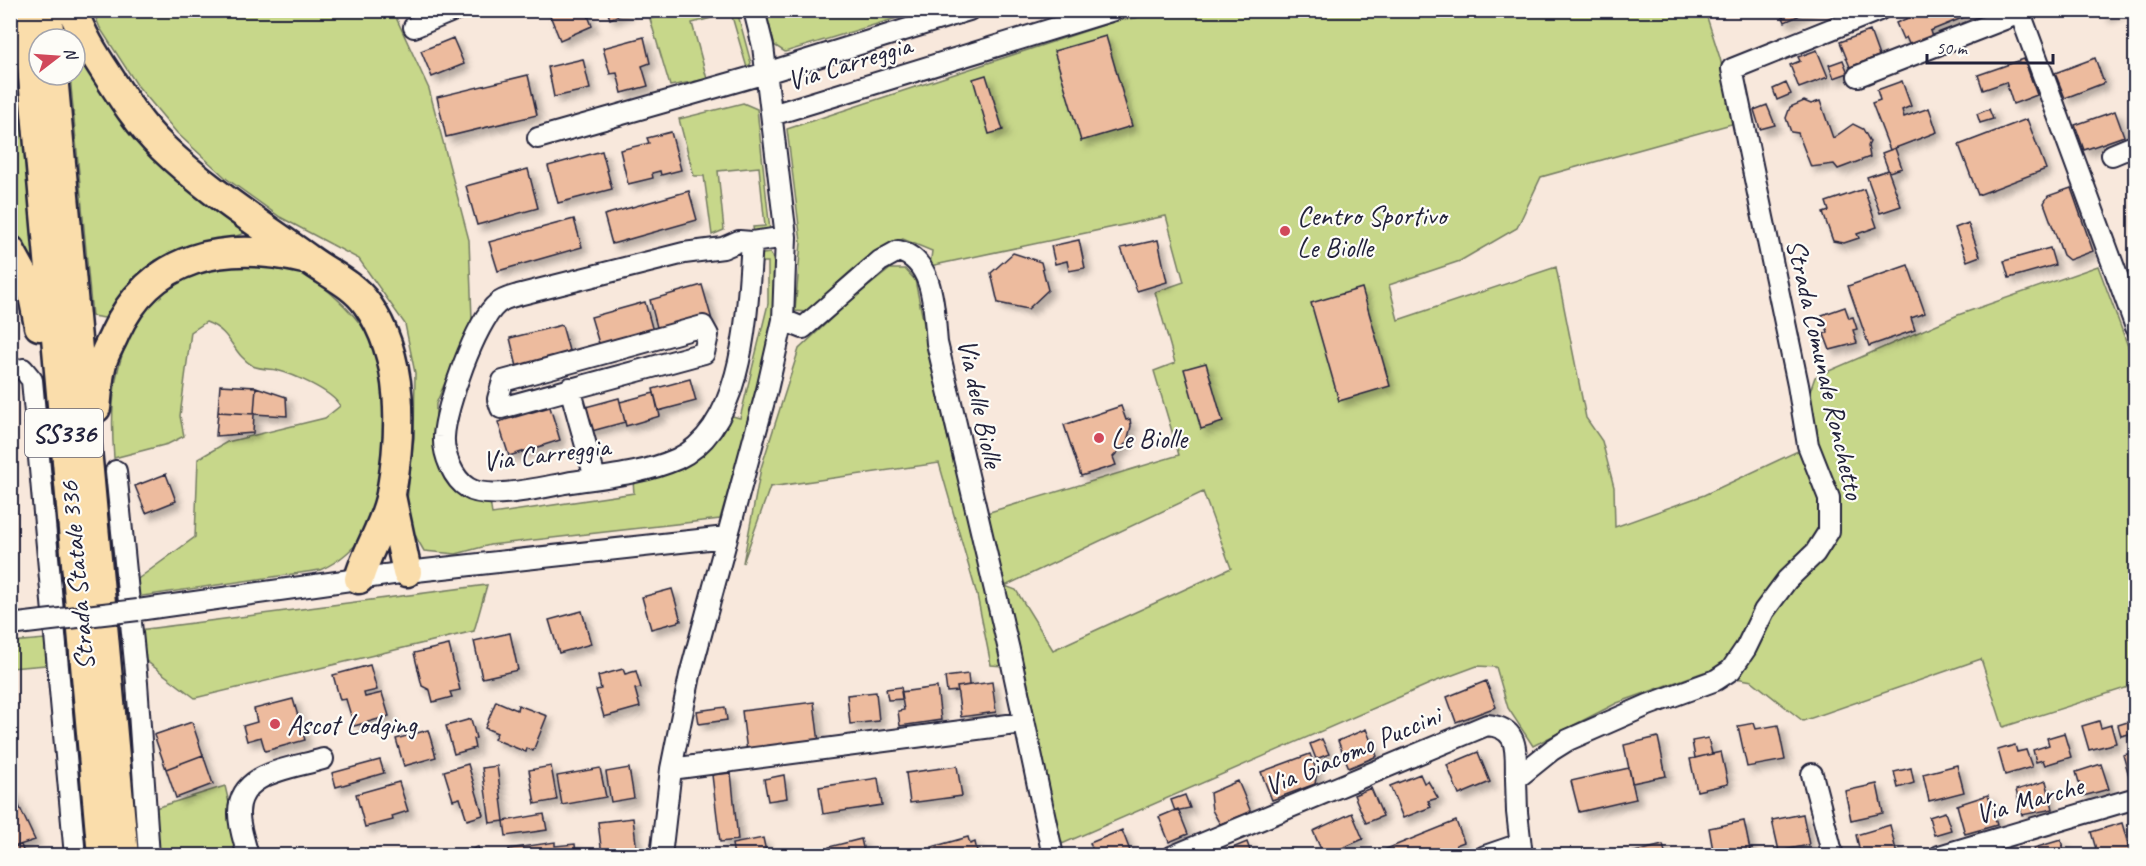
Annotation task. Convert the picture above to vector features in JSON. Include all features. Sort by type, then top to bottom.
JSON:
[{"type":"highway","name":"Strada Statale 336","points":[[27,10],[89,585],[124,855]]},
{"type":"highway","points":[[47,10],[49,27]]},
{"type":"highway","points":[[73,10],[84,38],[96,57],[120,94],[160,146],[213,192],[288,242],[310,261],[337,277],[366,303],[390,347],[396,385],[398,418],[391,496],[407,572]]},
{"type":"highway","name":"Strada Statale 336","points":[[54,87],[89,585],[102,855]]},
{"type":"highway","points":[[10,250],[22,269],[34,300],[42,341],[49,415],[89,585]]},
{"type":"highway","points":[[89,585],[96,407],[102,362],[122,319],[140,291],[158,277],[202,256],[243,250],[273,252],[310,261]]},
{"type":"highway","points":[[359,579],[364,560],[391,496]]},
{"type":"street","points":[[414,27],[455,10]]},
{"type":"street","name":"Via Carreggia","points":[[661,855],[672,769],[690,675],[767,390],[783,320],[786,237],[763,46],[754,10]]},
{"type":"street","name":"Via Carreggia","points":[[538,138],[766,73],[969,10]]},
{"type":"street","name":"Via Carreggia","points":[[772,115],[1114,10]]},
{"type":"street","name":"Strada Comunale Ronchetto","points":[[1516,778],[1568,740],[1648,705],[1716,680],[1731,670],[1746,648],[1764,611],[1787,580],[1815,553],[1829,531],[1829,498],[1808,445],[1796,373],[1731,69],[1878,10]]},
{"type":"street","points":[[1858,76],[2020,12],[2136,327]]},
{"type":"street","points":[[2112,155],[2136,145]]},
{"type":"street","name":"Via Carreggia","points":[[752,242],[748,295],[738,367],[720,418],[704,440],[679,458],[656,467],[532,489],[479,493],[467,488],[457,476],[447,461],[444,438],[447,412],[485,317],[498,303],[518,295],[684,253],[723,248],[739,241],[752,242],[786,237]]},
{"type":"street","name":"Via delle Biolle","points":[[783,320],[802,328],[880,261],[898,252],[909,254],[919,261],[934,303],[937,343],[1009,650],[1053,855]]},
{"type":"street","points":[[703,326],[708,335],[704,353],[570,388],[501,408],[498,399],[503,381],[703,326]]},
{"type":"street","points":[[23,369],[32,380],[75,855]]},
{"type":"street","points":[[570,388],[595,478]]},
{"type":"street","points":[[116,471],[138,683],[149,855]]},
{"type":"street","points":[[10,625],[138,610],[407,572],[726,537]]},
{"type":"street","points":[[672,769],[1023,723]]},
{"type":"street","name":"Via Giacomo Puccini","points":[[1173,855],[1487,724],[1501,726],[1510,733],[1515,745],[1516,778]]},
{"type":"street","points":[[248,855],[239,815],[243,790],[255,780],[323,759]]},
{"type":"street","points":[[1812,774],[1833,855]]},
{"type":"street","points":[[1485,855],[1521,850],[1516,778]]},
{"type":"street","name":"Via Marche","points":[[1939,855],[2136,798]]},
{"type":"green space","points":[[766,10],[920,11],[785,52],[774,45]]},
{"type":"green space","points":[[10,11],[15,11],[38,257],[29,260],[11,237]]},
{"type":"green space","points":[[93,11],[393,11],[429,89],[469,240],[472,319],[436,404],[435,453],[457,491],[475,502],[490,502],[492,514],[634,493],[633,481],[662,475],[682,468],[699,458],[729,415],[740,418],[768,304],[768,262],[756,262],[756,255],[770,253],[775,273],[774,303],[768,340],[720,519],[490,545],[456,554],[424,551],[413,532],[406,510],[414,438],[415,373],[405,324],[359,259],[280,217],[227,179],[177,133],[137,85],[100,28]]},
{"type":"green space","points":[[676,11],[737,11],[751,63],[747,68],[731,13],[692,23],[707,79],[670,86],[650,19]]},
{"type":"green space","points":[[1150,11],[1705,11],[1720,58],[1735,123],[1541,177],[1517,228],[1460,261],[1389,285],[1398,320],[1556,267],[1586,418],[1602,441],[1614,487],[1615,527],[1704,495],[1798,451],[1817,430],[1809,394],[1815,377],[1958,315],[2098,266],[2135,365],[2135,685],[2003,727],[1981,659],[1803,721],[1752,681],[1704,672],[1617,703],[1533,746],[1508,708],[1496,667],[1477,666],[1434,682],[1062,844],[1052,811],[1026,675],[983,514],[1179,455],[1154,371],[1175,363],[1155,292],[1184,282],[1166,216],[930,266],[932,251],[903,239],[863,261],[808,312],[795,311],[801,242],[787,129],[1119,20],[1136,18]],"holes":[[[1203,492],[1231,568],[1053,650],[1016,590],[1005,586]]]},
{"type":"green space","points":[[87,63],[251,231],[154,264],[132,283],[111,319],[92,316],[71,87],[87,87]]},
{"type":"green space","points":[[743,103],[757,109],[770,231],[754,234],[753,227],[765,226],[759,167],[718,171],[724,230],[712,235],[704,176],[694,176],[679,119]]},
{"type":"green space","points":[[248,262],[289,268],[311,278],[344,305],[368,335],[375,352],[380,375],[382,402],[382,461],[374,511],[364,535],[341,558],[320,570],[136,597],[135,581],[195,537],[198,459],[227,442],[325,418],[340,406],[336,400],[321,389],[302,379],[276,370],[253,366],[240,355],[222,331],[206,322],[191,332],[180,416],[184,436],[168,444],[114,458],[112,421],[115,385],[124,350],[141,316],[158,294],[178,281],[201,272]]},
{"type":"green space","points":[[890,269],[905,269],[915,280],[944,423],[990,596],[1002,666],[991,665],[977,595],[939,463],[770,487],[743,563],[761,468],[799,349],[850,301]]},
{"type":"green space","points":[[487,585],[474,631],[195,698],[141,657],[139,630]]},
{"type":"green space","points":[[45,639],[46,665],[11,668],[11,642]]},
{"type":"green space","points":[[225,786],[241,855],[157,855],[152,809]]},
{"type":"building","points":[[555,10],[586,10],[592,26],[560,40],[549,13]]},
{"type":"building","points":[[607,10],[631,10],[610,19]]},
{"type":"building","points":[[1780,10],[1811,10],[1785,22]]},
{"type":"building","points":[[1927,10],[1959,10],[1962,18],[1930,31],[1932,37],[1910,46],[1906,37],[1903,39],[1896,23]]},
{"type":"building","points":[[1959,10],[1981,10],[1962,18]]},
{"type":"building","points":[[2102,10],[2121,10],[2105,17]]},
{"type":"building","points":[[1870,31],[1879,56],[1850,67],[1840,42]]},
{"type":"building","points":[[1106,36],[1132,126],[1081,141],[1054,51]]},
{"type":"building","points":[[644,37],[650,63],[642,66],[648,86],[622,93],[617,73],[610,74],[603,48]]},
{"type":"building","points":[[453,38],[464,64],[432,77],[421,51]]},
{"type":"building","points":[[1817,50],[1828,77],[1799,88],[1790,65],[1800,61],[1798,57]]},
{"type":"building","points":[[2095,58],[2104,83],[2065,98],[2055,73]]},
{"type":"building","points":[[583,59],[590,89],[554,97],[548,67]]},
{"type":"building","points":[[2024,59],[2037,95],[2013,104],[2006,82],[1983,90],[1978,75]]},
{"type":"building","points":[[1843,60],[1848,73],[1834,78],[1829,65]]},
{"type":"building","points":[[528,75],[537,115],[446,137],[437,97]]},
{"type":"building","points":[[986,75],[1003,130],[989,134],[973,79]]},
{"type":"building","points":[[1902,81],[1911,106],[1902,110],[1904,117],[1929,108],[1937,132],[1890,150],[1872,103],[1880,100],[1877,90]]},
{"type":"building","points":[[1786,83],[1791,94],[1777,100],[1773,89]]},
{"type":"building","points":[[1804,101],[1811,104],[1820,101],[1833,138],[1853,124],[1863,129],[1870,142],[1868,146],[1870,157],[1838,169],[1834,164],[1811,167],[1798,133],[1791,132],[1786,118],[1790,107]]},
{"type":"building","points":[[1767,105],[1775,125],[1760,129],[1754,110]]},
{"type":"building","points":[[1989,109],[1993,119],[1980,123],[1977,114]]},
{"type":"building","points":[[2115,111],[2124,136],[2084,150],[2075,125]]},
{"type":"building","points":[[2027,119],[2046,169],[1978,195],[1959,145]]},
{"type":"building","points":[[671,132],[681,170],[661,175],[660,171],[652,173],[653,178],[628,184],[620,150],[649,143],[647,138]]},
{"type":"building","points":[[1895,148],[1902,168],[1889,172],[1882,153]]},
{"type":"building","points":[[602,151],[612,189],[558,203],[548,166]]},
{"type":"building","points":[[528,169],[538,208],[477,225],[466,186]]},
{"type":"building","points":[[1888,170],[1901,206],[1880,213],[1867,177]]},
{"type":"building","points":[[2071,188],[2093,251],[2069,260],[2063,255],[2044,203],[2048,196]]},
{"type":"building","points":[[1864,189],[1877,227],[1857,234],[1859,238],[1844,243],[1833,241],[1823,213],[1829,211],[1826,202]]},
{"type":"building","points":[[689,191],[697,220],[612,244],[604,215]]},
{"type":"building","points":[[574,219],[582,247],[498,271],[489,242]]},
{"type":"building","points":[[1968,223],[1980,256],[1967,261],[1955,228]]},
{"type":"building","points":[[1079,240],[1085,268],[1069,271],[1067,261],[1055,264],[1051,246]]},
{"type":"building","points":[[1158,240],[1167,282],[1137,291],[1121,248]]},
{"type":"building","points":[[2050,248],[2055,265],[2009,278],[2004,261]]},
{"type":"building","points":[[1013,253],[1041,262],[1048,290],[1028,309],[998,303],[991,273]]},
{"type":"building","points":[[1908,265],[1925,313],[1911,318],[1915,330],[1869,346],[1848,286]]},
{"type":"building","points":[[702,285],[712,320],[659,335],[650,300]]},
{"type":"building","points":[[1362,288],[1390,386],[1339,401],[1311,303]]},
{"type":"building","points":[[645,302],[654,335],[601,350],[591,317]]},
{"type":"building","points":[[1845,307],[1849,318],[1853,317],[1857,329],[1853,330],[1857,343],[1830,350],[1824,334],[1828,332],[1822,315]]},
{"type":"building","points":[[562,325],[571,358],[518,371],[510,338]]},
{"type":"building","points":[[1206,363],[1223,422],[1201,429],[1184,369]]},
{"type":"building","points":[[690,379],[696,401],[658,411],[653,389]]},
{"type":"building","points":[[220,385],[256,387],[254,414],[218,412]]},
{"type":"building","points":[[256,387],[286,397],[287,416],[254,414]]},
{"type":"building","points":[[654,393],[660,416],[626,426],[620,402]]},
{"type":"building","points":[[619,398],[625,422],[588,432],[582,408]]},
{"type":"building","name":"Le Biolle","points":[[1121,406],[1126,420],[1130,419],[1131,426],[1127,442],[1113,457],[1116,465],[1081,476],[1064,425]]},
{"type":"building","points":[[550,407],[560,440],[509,456],[498,422]]},
{"type":"building","points":[[218,412],[254,414],[253,433],[216,436]]},
{"type":"building","points":[[166,474],[176,501],[146,513],[135,486]]},
{"type":"building","points":[[672,589],[681,621],[651,629],[642,597]]},
{"type":"building","points":[[582,611],[591,644],[559,653],[549,620]]},
{"type":"building","points":[[510,633],[518,670],[482,678],[474,641]]},
{"type":"building","points":[[449,645],[460,690],[450,692],[452,697],[433,702],[430,690],[422,686],[414,653]]},
{"type":"building","points":[[370,665],[377,690],[364,693],[365,697],[382,693],[389,716],[354,726],[346,699],[340,700],[333,675]]},
{"type":"building","points":[[623,669],[625,674],[636,671],[641,688],[635,689],[640,707],[604,717],[596,690],[601,689],[598,676]]},
{"type":"building","points":[[968,674],[969,685],[957,687],[958,691],[947,692],[945,677]]},
{"type":"building","points":[[1486,681],[1496,707],[1456,722],[1447,697]]},
{"type":"building","points":[[992,682],[996,712],[961,717],[957,687]]},
{"type":"building","points":[[901,687],[903,699],[888,700],[886,689]]},
{"type":"building","points":[[937,687],[941,720],[900,726],[898,711],[904,710],[901,692]]},
{"type":"building","points":[[876,692],[879,721],[850,724],[847,695]]},
{"type":"building","name":"Ascot Lodging","points":[[293,699],[305,740],[265,751],[261,737],[247,741],[243,726],[257,722],[254,709]]},
{"type":"building","points":[[496,701],[517,710],[518,705],[547,716],[533,751],[527,748],[526,752],[494,739],[497,733],[485,728]]},
{"type":"building","points":[[814,702],[819,743],[747,752],[742,711]]},
{"type":"building","points":[[725,707],[727,720],[699,724],[697,711]]},
{"type":"building","points":[[2136,711],[2136,738],[2130,740],[2129,734],[2121,736],[2118,725],[2134,720],[2132,712]]},
{"type":"building","points":[[471,719],[476,738],[473,739],[475,748],[454,754],[446,726]]},
{"type":"building","points":[[2099,721],[2101,728],[2111,725],[2116,743],[2089,750],[2082,726]]},
{"type":"building","points":[[192,722],[203,755],[166,769],[154,735]]},
{"type":"building","points":[[1754,723],[1756,729],[1778,725],[1785,760],[1747,767],[1738,726]]},
{"type":"building","points":[[1366,729],[1377,756],[1349,768],[1338,741]]},
{"type":"building","points":[[428,730],[436,757],[404,766],[396,739]]},
{"type":"building","points":[[2064,733],[2071,757],[2045,765],[2043,760],[2036,762],[2033,750],[2049,745],[2047,738]]},
{"type":"building","points":[[1658,737],[1666,776],[1632,783],[1624,745]]},
{"type":"building","points":[[1708,738],[1712,754],[1695,758],[1692,741]]},
{"type":"building","points":[[1322,739],[1329,754],[1316,759],[1310,744]]},
{"type":"building","points":[[2015,745],[2017,752],[2026,750],[2032,767],[2005,775],[1998,750]]},
{"type":"building","points":[[1478,752],[1490,782],[1459,795],[1447,765]]},
{"type":"building","points":[[1721,752],[1728,784],[1697,791],[1690,759]]},
{"type":"building","points":[[2136,752],[2136,784],[2132,786],[2123,755]]},
{"type":"building","points":[[1310,754],[1317,772],[1315,784],[1272,800],[1261,772]]},
{"type":"building","points":[[203,755],[213,784],[176,798],[166,769]]},
{"type":"building","points":[[380,760],[384,773],[336,787],[332,773]]},
{"type":"building","points":[[468,764],[483,815],[467,820],[460,798],[453,800],[444,771]]},
{"type":"building","points":[[2101,764],[2109,789],[2083,796],[2076,772]]},
{"type":"building","points":[[1957,765],[1964,792],[1929,801],[1923,774]]},
{"type":"building","points":[[497,766],[504,821],[490,823],[482,768]]},
{"type":"building","points":[[551,766],[557,800],[535,804],[529,770]]},
{"type":"building","points":[[957,766],[962,796],[910,803],[906,773]]},
{"type":"building","points":[[600,768],[606,797],[562,805],[557,776]]},
{"type":"building","points":[[629,768],[634,798],[611,802],[606,772]]},
{"type":"building","points":[[1629,768],[1636,799],[1579,812],[1571,781]]},
{"type":"building","points":[[1911,768],[1914,783],[1898,788],[1894,772]]},
{"type":"building","points":[[731,773],[738,840],[720,842],[712,775]]},
{"type":"building","points":[[1420,774],[1424,783],[1428,781],[1438,798],[1428,801],[1431,807],[1403,818],[1390,786]]},
{"type":"building","points":[[784,775],[787,798],[768,801],[764,779]]},
{"type":"building","points":[[878,778],[882,805],[823,814],[819,787]]},
{"type":"building","points":[[1238,781],[1251,812],[1220,824],[1212,810],[1210,793]]},
{"type":"building","points":[[2046,781],[2053,809],[2022,815],[2016,790]]},
{"type":"building","points":[[399,782],[408,811],[392,816],[393,820],[365,827],[356,794]]},
{"type":"building","points":[[1877,784],[1883,813],[1851,820],[1845,791]]},
{"type":"building","points":[[1371,788],[1383,816],[1366,823],[1354,795]]},
{"type":"building","points":[[12,791],[35,840],[10,848],[10,792]]},
{"type":"building","points":[[1185,795],[1190,808],[1175,811],[1171,800]]},
{"type":"building","points":[[1988,795],[1997,825],[1965,834],[1957,805]]},
{"type":"building","points":[[1178,809],[1188,834],[1169,842],[1159,817]]},
{"type":"building","points":[[1945,812],[1951,830],[1934,835],[1929,817]]},
{"type":"building","points":[[1352,813],[1363,839],[1324,856],[1313,831]]},
{"type":"building","points":[[544,814],[547,830],[506,836],[504,821]]},
{"type":"building","points":[[1803,814],[1809,845],[1779,851],[1772,820]]},
{"type":"building","points":[[633,818],[637,852],[623,853],[623,856],[602,855],[598,822]]},
{"type":"building","points":[[1456,821],[1464,842],[1456,845],[1458,851],[1448,856],[1369,856]]},
{"type":"building","points":[[1744,821],[1750,850],[1741,852],[1742,856],[1714,856],[1709,828]]},
{"type":"building","points":[[2122,823],[2130,851],[2115,856],[2098,856],[2091,832]]},
{"type":"building","points":[[1890,825],[1897,855],[1861,856],[1856,835]]},
{"type":"building","points":[[1122,830],[1132,856],[1095,856],[1090,843]]},
{"type":"building","points":[[968,837],[970,844],[975,842],[978,856],[900,856],[925,849],[927,854],[934,852],[932,847]]},
{"type":"building","points":[[763,838],[767,856],[734,856],[732,844]]},
{"type":"building","points":[[861,839],[865,856],[831,856],[829,847]]},
{"type":"building","points":[[2061,840],[2065,856],[2036,856],[2034,848]]},
{"type":"building","points":[[555,842],[555,846],[575,844],[576,856],[509,856],[509,849]]},
{"type":"building","points":[[1247,842],[1252,856],[1219,856],[1218,854]]},
{"type":"building","points":[[21,845],[25,856],[10,856],[10,848]]},
{"type":"building","points":[[1663,845],[1666,856],[1626,856],[1626,854]]},
{"type":"building","points":[[478,847],[481,856],[452,856]]},
{"type":"place","name":"Centro Sportivo Le Biolle","points":[[1285,231]]},
{"type":"place","name":"Le Biolle","points":[[1099,438]]},
{"type":"place","name":"Ascot Lodging","points":[[275,724]]}]
